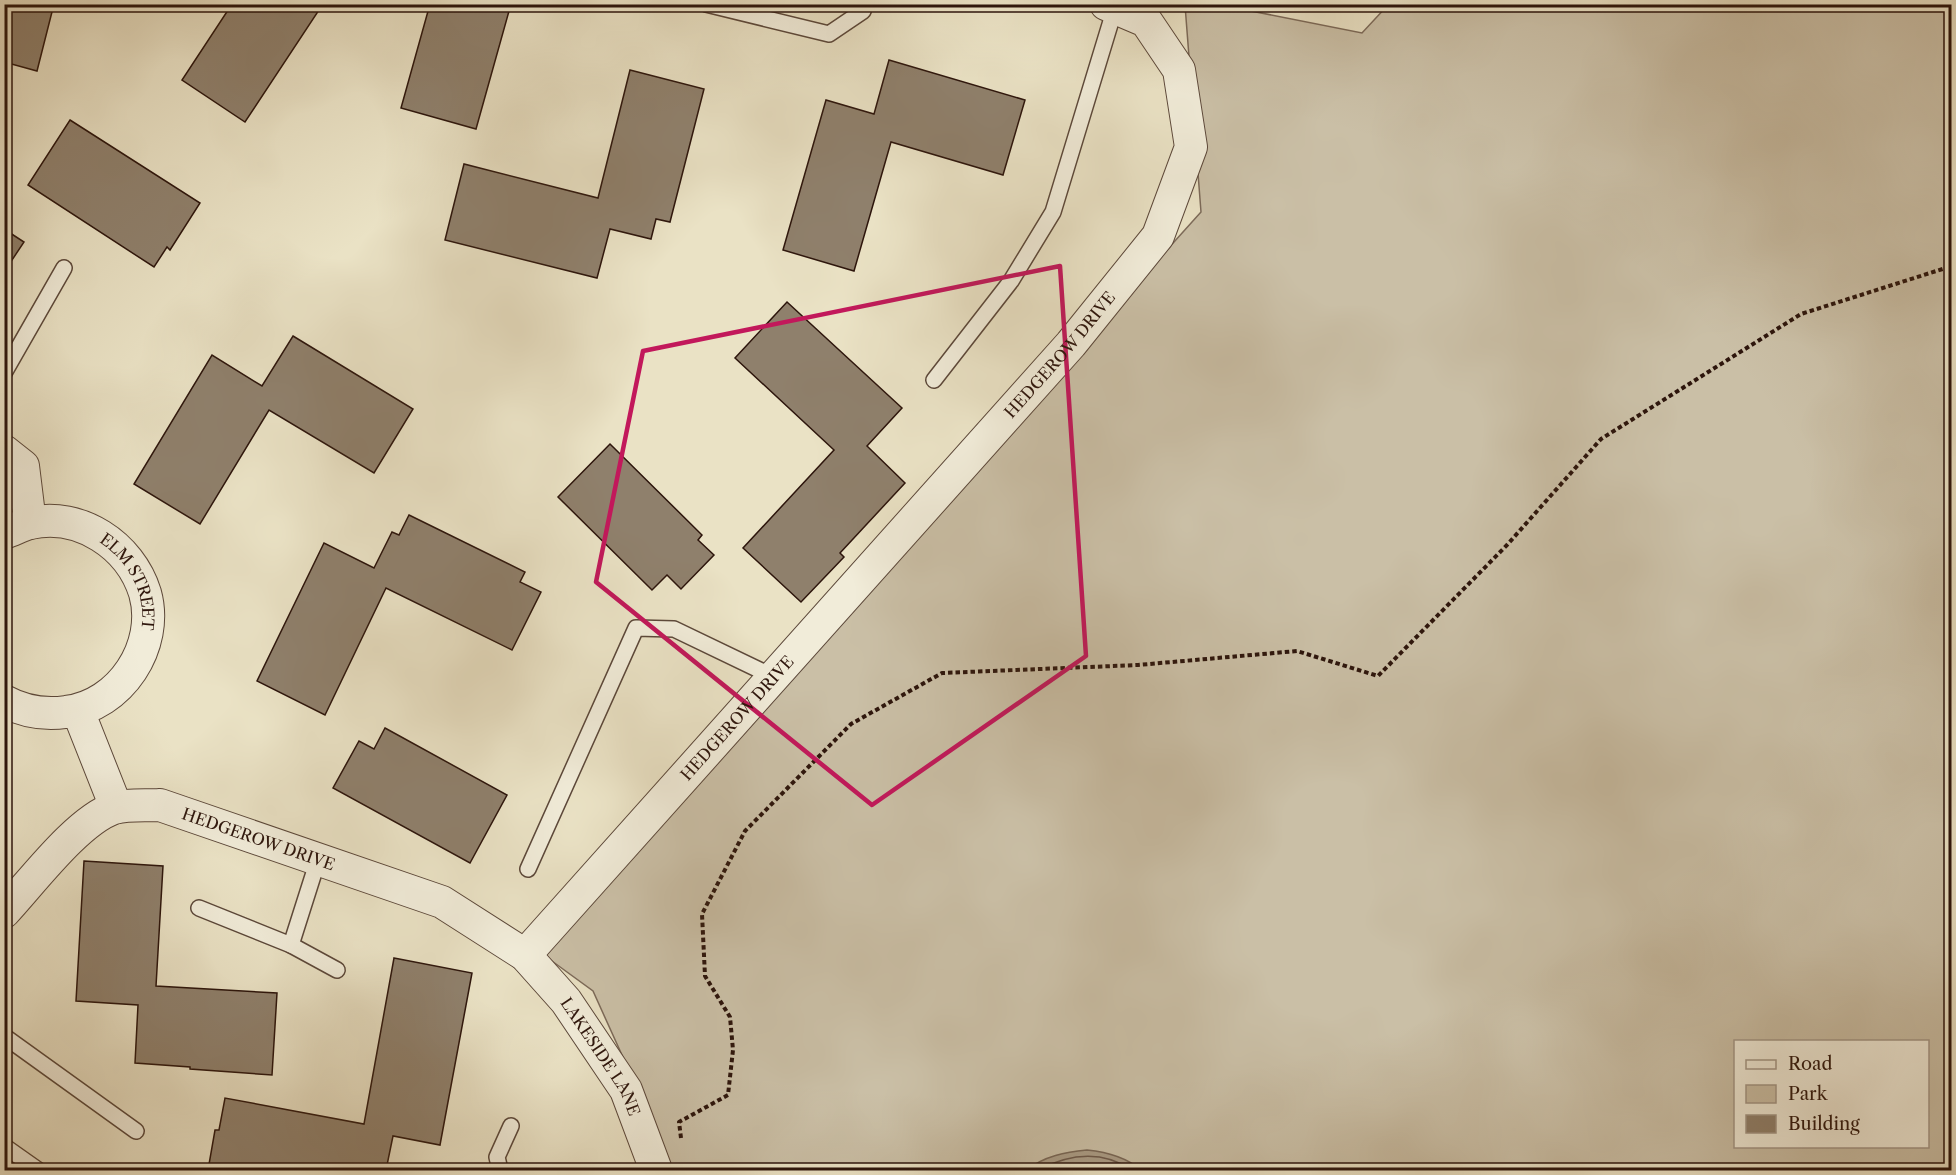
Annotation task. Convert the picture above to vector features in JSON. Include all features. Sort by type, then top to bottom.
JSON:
[{"type":"street","name":"HEDGEROW DRIVE","points":[[4,912],[92,818],[116,807],[160,805],[442,902],[525,955],[1071,344],[1158,236],[1191,147],[1179,70],[1146,21],[1111,6]]},
{"type":"street","name":"ELM STREET","points":[[4,451],[23,466],[17,528],[60,521],[89,528],[113,544],[133,567],[145,594],[147,623],[141,652],[127,678],[105,698],[78,711],[48,714],[17,708],[4,701]]},
{"type":"street","points":[[78,711],[116,807]]},
{"type":"street","name":"LAKESIDE LANE","points":[[525,955],[566,1001],[626,1090],[656,1170]]},
{"type":"lane","points":[[706,4],[829,34],[863,11],[865,4]]},
{"type":"lane","points":[[934,380],[1011,281],[1053,212],[1111,6]]},
{"type":"lane","points":[[4,374],[64,268]]},
{"type":"lane","points":[[528,869],[636,628],[674,629],[774,676]]},
{"type":"lane","points":[[291,945],[318,860]]},
{"type":"lane","points":[[199,908],[291,945],[337,970]]},
{"type":"lane","points":[[4,1036],[136,1131]]},
{"type":"lane","points":[[500,1170],[497,1157],[511,1126]]},
{"type":"lane","points":[[4,1146],[38,1170]]},
{"type":"path","points":[[682,1141],[679,1122],[728,1095],[733,1050],[730,1017],[705,976],[702,914],[745,831],[851,724],[942,673],[1138,665],[1297,651],[1378,676],[1507,545],[1601,439],[1801,314],[1952,266]]},
{"type":"highlighted area","points":[[1060,266],[1086,656],[872,805],[596,582],[643,351]]},
{"type":"green space","points":[[1185,5],[1221,5],[1362,33],[1388,5],[1951,5],[1951,1170],[666,1170],[664,1148],[593,991],[545,956],[932,511],[1201,212]]},
{"type":"water","points":[[1087,1150],[1116,1156],[1141,1170],[1027,1170],[1041,1161],[1056,1156]]},
{"type":"building","points":[[4,4],[54,4],[37,71],[4,62]]},
{"type":"building","points":[[232,4],[317,4],[321,7],[245,122],[182,80]]},
{"type":"building","points":[[430,4],[511,4],[476,129],[401,108]]},
{"type":"building","points":[[889,60],[1025,100],[1003,175],[891,142],[854,271],[783,250],[826,100],[874,114]]},
{"type":"building","points":[[630,70],[704,89],[670,222],[656,219],[651,239],[610,229],[597,278],[445,240],[464,164],[598,198]]},
{"type":"building","points":[[70,120],[200,203],[170,250],[167,247],[154,267],[28,185]]},
{"type":"building","points":[[4,229],[24,242],[4,272]]},
{"type":"building","points":[[787,302],[902,408],[867,446],[905,483],[840,553],[844,557],[801,602],[743,548],[834,450],[735,358]]},
{"type":"building","points":[[293,336],[413,409],[374,473],[269,410],[200,524],[134,484],[212,355],[262,386]]},
{"type":"building","points":[[610,444],[702,535],[698,540],[714,555],[681,589],[667,575],[652,590],[558,497]]},
{"type":"building","points":[[409,515],[525,572],[520,582],[541,592],[512,650],[386,588],[325,715],[257,681],[324,543],[374,568],[392,532],[399,535]]},
{"type":"building","points":[[385,728],[507,795],[470,863],[333,788],[359,741],[374,749]]},
{"type":"building","points":[[84,861],[163,866],[156,986],[277,993],[272,1075],[135,1063],[138,1005],[76,1001]]},
{"type":"building","points":[[394,958],[472,973],[440,1145],[393,1136],[386,1170],[208,1170],[215,1130],[219,1130],[225,1098],[364,1124]]}]
